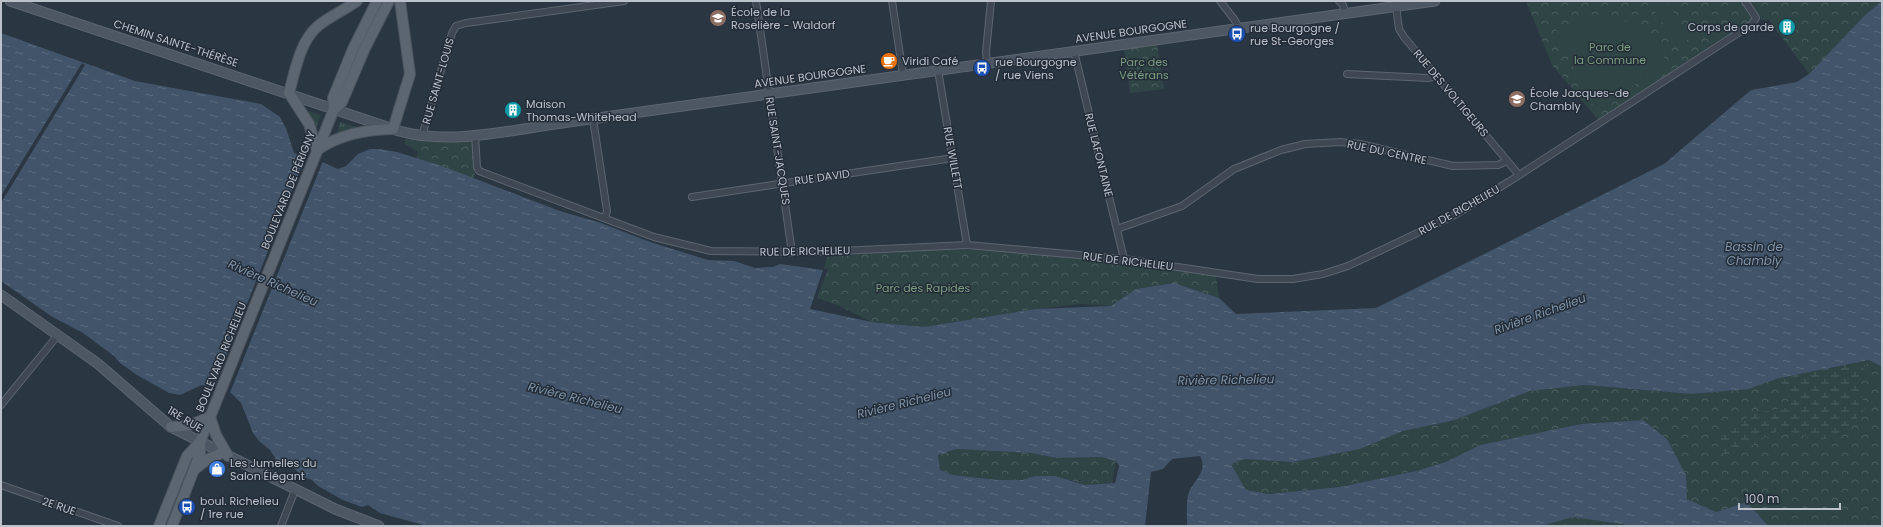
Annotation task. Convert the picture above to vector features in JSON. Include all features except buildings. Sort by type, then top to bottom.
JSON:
[{"type":"main road","points":[[357,1],[322,23],[310,35],[302,50],[289,93],[309,124],[317,150],[336,139],[351,133],[367,130],[393,129],[410,74],[400,1]]},
{"type":"main road","name":"BOULEVARD DE PÉRIGNY","points":[[334,109],[332,98],[353,49],[377,1]]},
{"type":"main road","name":"BOULEVARD DE PÉRIGNY","points":[[264,280],[334,109],[342,102],[389,1]]},
{"type":"main road","name":"BOULEVARD RICHELIEU","points":[[159,526],[187,456],[200,442],[264,280]]},
{"type":"main road","points":[[171,427],[190,425],[210,417],[217,438],[225,454],[208,459],[194,470]]},
{"type":"main road","name":"BOULEVARD RICHELIEU","points":[[172,526],[200,454],[200,442]]},
{"type":"street","name":"CHEMIN SAINTE-THÉRÈSE","points":[[10,1],[334,109]]},
{"type":"street","name":"RUE SAINT-LOUIS","points":[[422,136],[452,34],[456,26],[466,23],[624,1]]},
{"type":"street","name":"RUE SAINT-JACQUES","points":[[756,1],[792,253]]},
{"type":"street","points":[[892,1],[903,75]]},
{"type":"street","points":[[987,63],[987,43],[991,1]]},
{"type":"street","points":[[1220,1],[1234,18],[1239,28]]},
{"type":"street","points":[[1339,1],[1343,5],[1345,13]]},
{"type":"street","name":"AVENUE BOURGOGNE","points":[[334,109],[393,129],[422,136],[475,135],[1430,1]]},
{"type":"street","name":"RUE DE RICHELIEU","points":[[475,135],[477,168],[479,170],[654,237],[700,250],[720,252],[792,253],[967,245],[1124,259],[1267,279],[1293,279],[1323,274],[1348,266],[1446,220],[1519,175],[1756,20],[1756,17],[1746,1]]},
{"type":"street","name":"RUE DES VOLTIGEURS","points":[[1396,6],[1401,33],[1519,175]]},
{"type":"street","name":"RUE LAFONTAINE","points":[[1074,51],[1124,259]]},
{"type":"street","name":"RUE WILLETT","points":[[938,70],[967,245]]},
{"type":"street","points":[[1347,74],[1428,78],[1437,76]]},
{"type":"street","points":[[593,118],[607,210],[605,218]]},
{"type":"street","name":"RUE DU CENTRE","points":[[1117,229],[1182,206],[1234,169],[1281,150],[1305,144],[1336,142],[1356,143],[1453,166],[1498,165],[1507,161]]},
{"type":"street","name":"RUE DAVID","points":[[692,197],[953,158]]},
{"type":"street","name":"1RE RUE","points":[[1,295],[107,371],[171,427],[295,490],[346,514],[379,526]]},
{"type":"street","points":[[1,404],[58,335]]},
{"type":"street","name":"2E RUE","points":[[1,485],[118,526]]},
{"type":"street","points":[[282,526],[295,490]]},
{"type":"green space","name":"Parc de la Commune","points":[[1526,1],[1745,1],[1756,18],[1600,122],[1552,65]]},
{"type":"green space","points":[[1648,1],[1665,1],[1691,37],[1679,46]]},
{"type":"green space","points":[[1749,1],[1882,1],[1865,15],[1809,74],[1769,20],[1762,20]]},
{"type":"green space","points":[[1607,16],[1628,22],[1644,32],[1658,47],[1668,66],[1625,90],[1627,94],[1604,108],[1588,103],[1575,80],[1579,77],[1554,32],[1579,21]]},
{"type":"green space","name":"Parc des Vétérans","points":[[1157,44],[1164,89],[1130,93],[1124,49]]},
{"type":"green space","points":[[305,110],[321,115],[315,130]]},
{"type":"green space","points":[[340,122],[359,128],[337,133]]},
{"type":"green space","points":[[405,139],[430,142],[470,141],[473,148],[475,171],[474,179],[417,158],[418,152],[405,144]]},
{"type":"green space","name":"Parc des Rapides","points":[[938,249],[1043,254],[1147,266],[1216,276],[1219,298],[1174,283],[1136,289],[1112,306],[1081,304],[1035,309],[924,327],[872,322],[837,305],[817,298],[828,269],[824,268],[827,257]]},
{"type":"green space","points":[[1869,360],[1882,367],[1882,526],[1768,526],[1747,502],[1716,512],[1687,499],[1686,475],[1667,439],[1643,420],[1581,424],[1480,445],[1446,462],[1416,471],[1340,487],[1269,494],[1246,490],[1231,464],[1244,459],[1293,462],[1360,449],[1403,431],[1455,420],[1530,391],[1585,385],[1692,394],[1749,389],[1776,379],[1789,397],[1786,408],[1756,413],[1729,458],[1781,429],[1819,440],[1865,409],[1857,379]]},
{"type":"green space","points":[[1869,360],[1857,379],[1865,409],[1841,436],[1819,440],[1781,429],[1729,458],[1718,442],[1731,426],[1756,413],[1786,408],[1789,397],[1776,379]]},
{"type":"green space","points":[[956,449],[1031,453],[1057,458],[1102,457],[1116,461],[1112,483],[1085,485],[1071,480],[1035,476],[1022,480],[998,480],[953,475],[940,470],[938,455]]},
{"type":"green space","points":[[1573,517],[1631,524],[1635,526],[1541,526]]},
{"type":"water","points":[[1882,1],[1882,367],[1869,360],[1776,379],[1749,389],[1692,394],[1585,385],[1530,391],[1455,420],[1403,431],[1360,449],[1293,462],[1244,459],[1231,464],[1246,490],[1269,494],[1340,487],[1416,471],[1446,462],[1480,445],[1581,424],[1643,420],[1667,439],[1686,475],[1687,499],[1716,512],[1747,502],[1768,526],[1635,526],[1573,517],[1541,526],[1187,526],[1188,495],[1202,471],[1200,456],[1172,459],[1163,469],[1151,472],[1145,526],[427,526],[380,513],[368,505],[362,507],[343,500],[318,486],[312,480],[301,476],[293,467],[277,461],[270,450],[259,441],[253,433],[241,403],[231,393],[202,385],[180,395],[169,393],[137,375],[83,333],[51,316],[1,281],[1,33],[135,81],[261,104],[280,117],[286,128],[294,153],[302,156],[304,154],[338,169],[346,166],[358,154],[370,149],[397,152],[442,166],[560,211],[601,223],[650,242],[708,260],[734,261],[755,268],[773,267],[780,264],[823,270],[810,309],[872,322],[924,327],[1035,309],[1111,306],[1136,289],[1174,283],[1219,298],[1236,314],[1376,308],[1664,164],[1751,90],[1797,82],[1809,74],[1865,15]],"holes":[[[956,449],[1031,453],[1057,458],[1102,457],[1116,461],[1119,466],[1115,483],[1085,485],[1055,476],[1035,476],[1022,480],[998,480],[953,475],[940,470],[938,455]]]},
{"type":"pier","points":[[82,63],[85,65],[1,203],[1,196]]},
{"type":"pier","points":[[307,153],[327,162],[323,161],[229,395],[213,389]]},
{"type":"place","name":"École de la Roselière - Waldorf","points":[[718,18]]},
{"type":"place","name":"Corps de garde","points":[[1787,27]]},
{"type":"place","name":"rue Bourgogne / rue St-Georges","points":[[1237,34]]},
{"type":"place","name":"Viridi Café","points":[[889,61]]},
{"type":"place","name":"rue Bourgogne / rue Viens","points":[[982,68]]},
{"type":"place","name":"École Jacques-de Chambly","points":[[1517,99]]},
{"type":"place","name":"Maison Thomas-Whitehead","points":[[513,110]]},
{"type":"place","name":"Les Jumelles du Salon Élégant","points":[[217,469]]},
{"type":"place","name":"boul. Richelieu / 1re rue","points":[[187,507]]},
{"type":"water label","name":"Bassin de Chambly","points":[[1754,254]]},
{"type":"water label","name":"Rivière Richelieu","points":[[273,283]]},
{"type":"water label","name":"Rivière Richelieu","points":[[1540,314]]},
{"type":"water label","name":"Rivière Richelieu","points":[[1226,380]]},
{"type":"water label","name":"Rivière Richelieu","points":[[575,398]]},
{"type":"water label","name":"Rivière Richelieu","points":[[904,403]]}]
